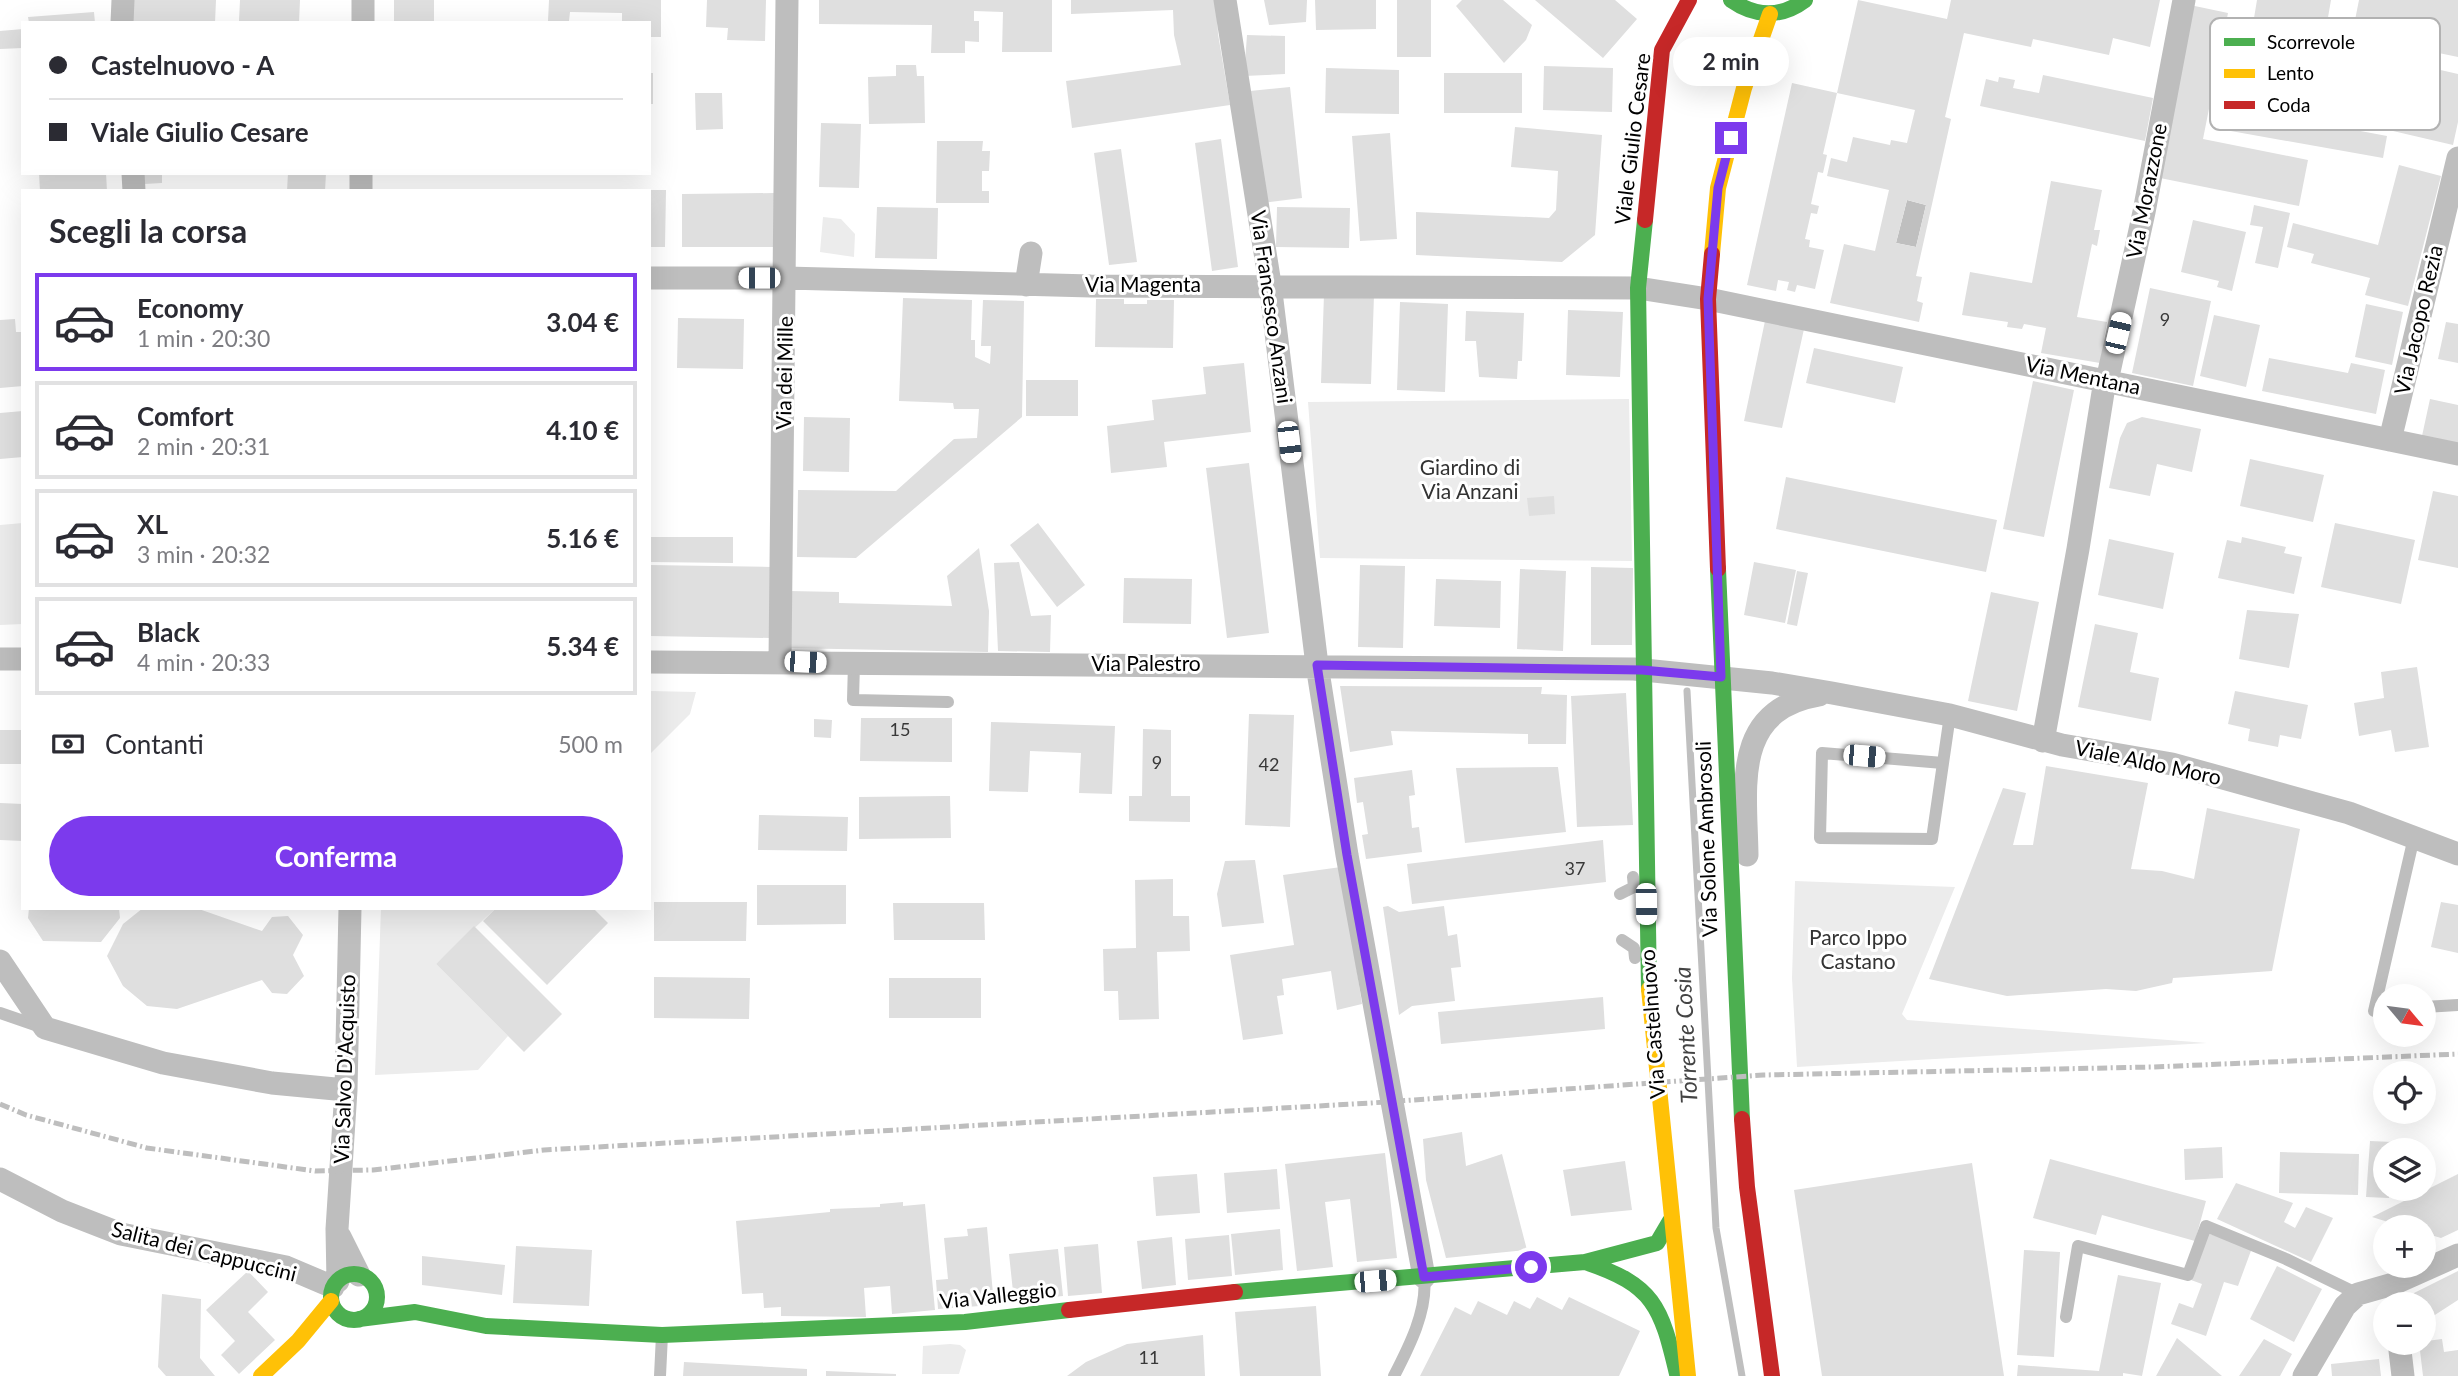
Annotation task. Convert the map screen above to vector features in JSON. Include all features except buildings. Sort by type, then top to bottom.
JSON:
[{"type":"main road","name":"Viale Giulio Cesare","points":[[1638,288],[1662,50],[1689,0]]},
{"type":"main road","points":[[1731,0],[1752,12],[1770,15],[1786,12],[1805,0]]},
{"type":"main road","points":[[1708,299],[1718,188],[1744,88],[1770,15]]},
{"type":"main road","points":[[1638,288],[1652,670]]},
{"type":"main road","name":"Via Solone Ambrosoli","points":[[1708,299],[1712,676],[1746,1187],[1772,1376]]},
{"type":"main road","name":"Via Castelnuovo","points":[[1652,670],[1645,853],[1648,980],[1670,1222],[1688,1376]]},
{"type":"main road","name":"Via Valleggio","points":[[346,1291],[415,1312],[486,1326],[662,1335],[965,1322],[1203,1296],[1585,1262],[1657,1243],[1670,1222]]},
{"type":"main road","name":"Via Valleggio","points":[[1585,1262],[1624,1276],[1640,1285],[1651,1297],[1669,1342],[1677,1376]]},
{"type":"main road","points":[[346,1291],[377,1298],[374,1308],[359,1319],[346,1291]]},
{"type":"main road","points":[[261,1376],[346,1291]]},
{"type":"main road","name":"Via Valleggio","points":[[359,1319],[415,1312]]},
{"type":"street","points":[[363,0],[363,21]]},
{"type":"street","name":"Via dei Mille","points":[[780,661],[786,278],[786,0]]},
{"type":"street","name":"Via Francesco Anzani","points":[[1225,0],[1270,284],[1317,665],[1347,855],[1424,1277]]},
{"type":"street","name":"Via Morazzone","points":[[2043,741],[2106,381],[2144,212],[2184,0]]},
{"type":"street","name":"Via Jacopo Rezia","points":[[2390,440],[2458,158]]},
{"type":"street","points":[[1026,285],[1031,253]]},
{"type":"street","name":"Via Magenta","points":[[651,278],[786,278],[1026,285],[1270,284],[1638,288]]},
{"type":"street","points":[[1638,288],[1708,299]]},
{"type":"street","name":"Via Mentana","points":[[1708,299],[2458,454]]},
{"type":"street","points":[[0,659],[21,659]]},
{"type":"street","name":"Via Palestro","points":[[651,662],[1317,665],[1652,670],[1712,676]]},
{"type":"street","name":"Viale Aldo Moro","points":[[1712,676],[1832,693],[1950,715],[2043,741],[2172,764],[2348,813],[2458,854]]},
{"type":"street","name":"Viale Aldo Moro","points":[[1732,963],[1747,933],[1746,763],[1752,744],[1766,720],[1777,709],[1803,698],[1832,693]]},
{"type":"street","name":"Via Salvo D'Acquisto","points":[[346,1291],[337,1229],[346,1090],[350,910]]},
{"type":"street","points":[[0,961],[45,1028],[163,1063],[272,1083],[346,1090]]},
{"type":"street","name":"Salita dei Cappuccini","points":[[0,1179],[62,1211],[121,1234],[286,1267],[346,1291]]},
{"type":"street","points":[[2397,1292],[2458,1255]]},
{"type":"street","points":[[2304,1376],[2345,1306],[2358,1294],[2373,1294]]},
{"type":"street","points":[[2401,1355],[2403,1376]]},
{"type":"lane","points":[[854,663],[853,700],[948,702]]},
{"type":"lane","points":[[1943,763],[1822,753],[1820,838],[1932,839],[1950,715]]},
{"type":"lane","points":[[2380,984],[2414,837]]},
{"type":"lane","points":[[1645,853],[1633,868],[1631,937],[1636,971],[1648,980]]},
{"type":"lane","points":[[1620,894],[1634,887]]},
{"type":"lane","points":[[2436,1006],[2458,1005]]},
{"type":"lane","points":[[0,1013],[45,1028]]},
{"type":"lane","points":[[2066,1317],[2078,1246],[2188,1275],[2206,1226],[2286,1259],[2358,1294]]},
{"type":"lane","points":[[1394,1376],[1409,1346],[1426,1293],[1424,1277]]},
{"type":"lane","points":[[660,1376],[662,1335]]},
{"type":"green space","points":[[823,217],[841,219],[855,234],[854,257],[820,252]]},
{"type":"green space","name":"Giardino di Via Anzani","points":[[1629,399],[1632,561],[1320,558],[1308,402]]},
{"type":"green space","points":[[21,523],[21,624],[0,625],[0,525]]},
{"type":"green space","points":[[651,691],[696,692],[690,714],[651,753]]},
{"type":"green space","name":"Parco Ippo Castano","points":[[1795,881],[1955,887],[1902,1014],[1907,1020],[2207,1043],[1797,1067],[1792,978]]},
{"type":"green space","points":[[381,910],[494,910],[436,964],[508,1036],[478,1070],[375,1075]]},
{"type":"green space","points":[[960,1345],[966,1350],[959,1374],[922,1374],[923,1346]]},
{"type":"shaded area","points":[[1907,200],[1926,205],[1916,247],[1896,243]]},
{"type":"waterway","name":"Torrente Cosia","points":[[1687,691],[1716,1228],[1742,1376]]},
{"type":"railway","points":[[0,1104],[26,1115],[147,1148],[315,1171],[373,1170],[544,1150],[1371,1103],[1763,1075],[2153,1067],[2458,1054]]},
{"type":"traffic: fast","points":[[1731,0],[1749,10],[1768,13],[1787,10],[1805,0]]},
{"type":"traffic: fast","points":[[1645,220],[1638,288],[1649,989]]},
{"type":"traffic: fast","points":[[1718,569],[1742,1119]]},
{"type":"traffic: fast","points":[[1235,1292],[1585,1262],[1657,1243],[1670,1221]]},
{"type":"traffic: fast","points":[[1585,1262],[1626,1280],[1651,1301],[1666,1331],[1677,1374]]},
{"type":"traffic: fast","points":[[354,1274],[370,1281],[377,1297],[370,1313],[354,1320],[338,1313],[331,1297],[338,1281],[354,1274]]},
{"type":"traffic: fast","points":[[359,1319],[415,1312],[486,1326],[662,1335],[965,1322],[1069,1310]]},
{"type":"traffic: slow","points":[[1712,254],[1718,188],[1744,88],[1770,14]]},
{"type":"traffic: slow","points":[[1649,989],[1688,1376]]},
{"type":"traffic: slow","points":[[261,1376],[298,1341],[331,1301]]},
{"type":"traffic: jam","points":[[1645,220],[1662,50],[1689,0]]},
{"type":"traffic: jam","points":[[1712,254],[1708,299],[1718,569]]},
{"type":"traffic: jam","points":[[1742,1119],[1747,1187],[1772,1376]]},
{"type":"traffic: jam","points":[[1069,1310],[1235,1292]]},
{"type":"route","points":[[1531,1267],[1424,1277],[1347,855],[1317,665],[1642,670],[1721,677],[1708,299],[1718,188],[1731,138]]}]
